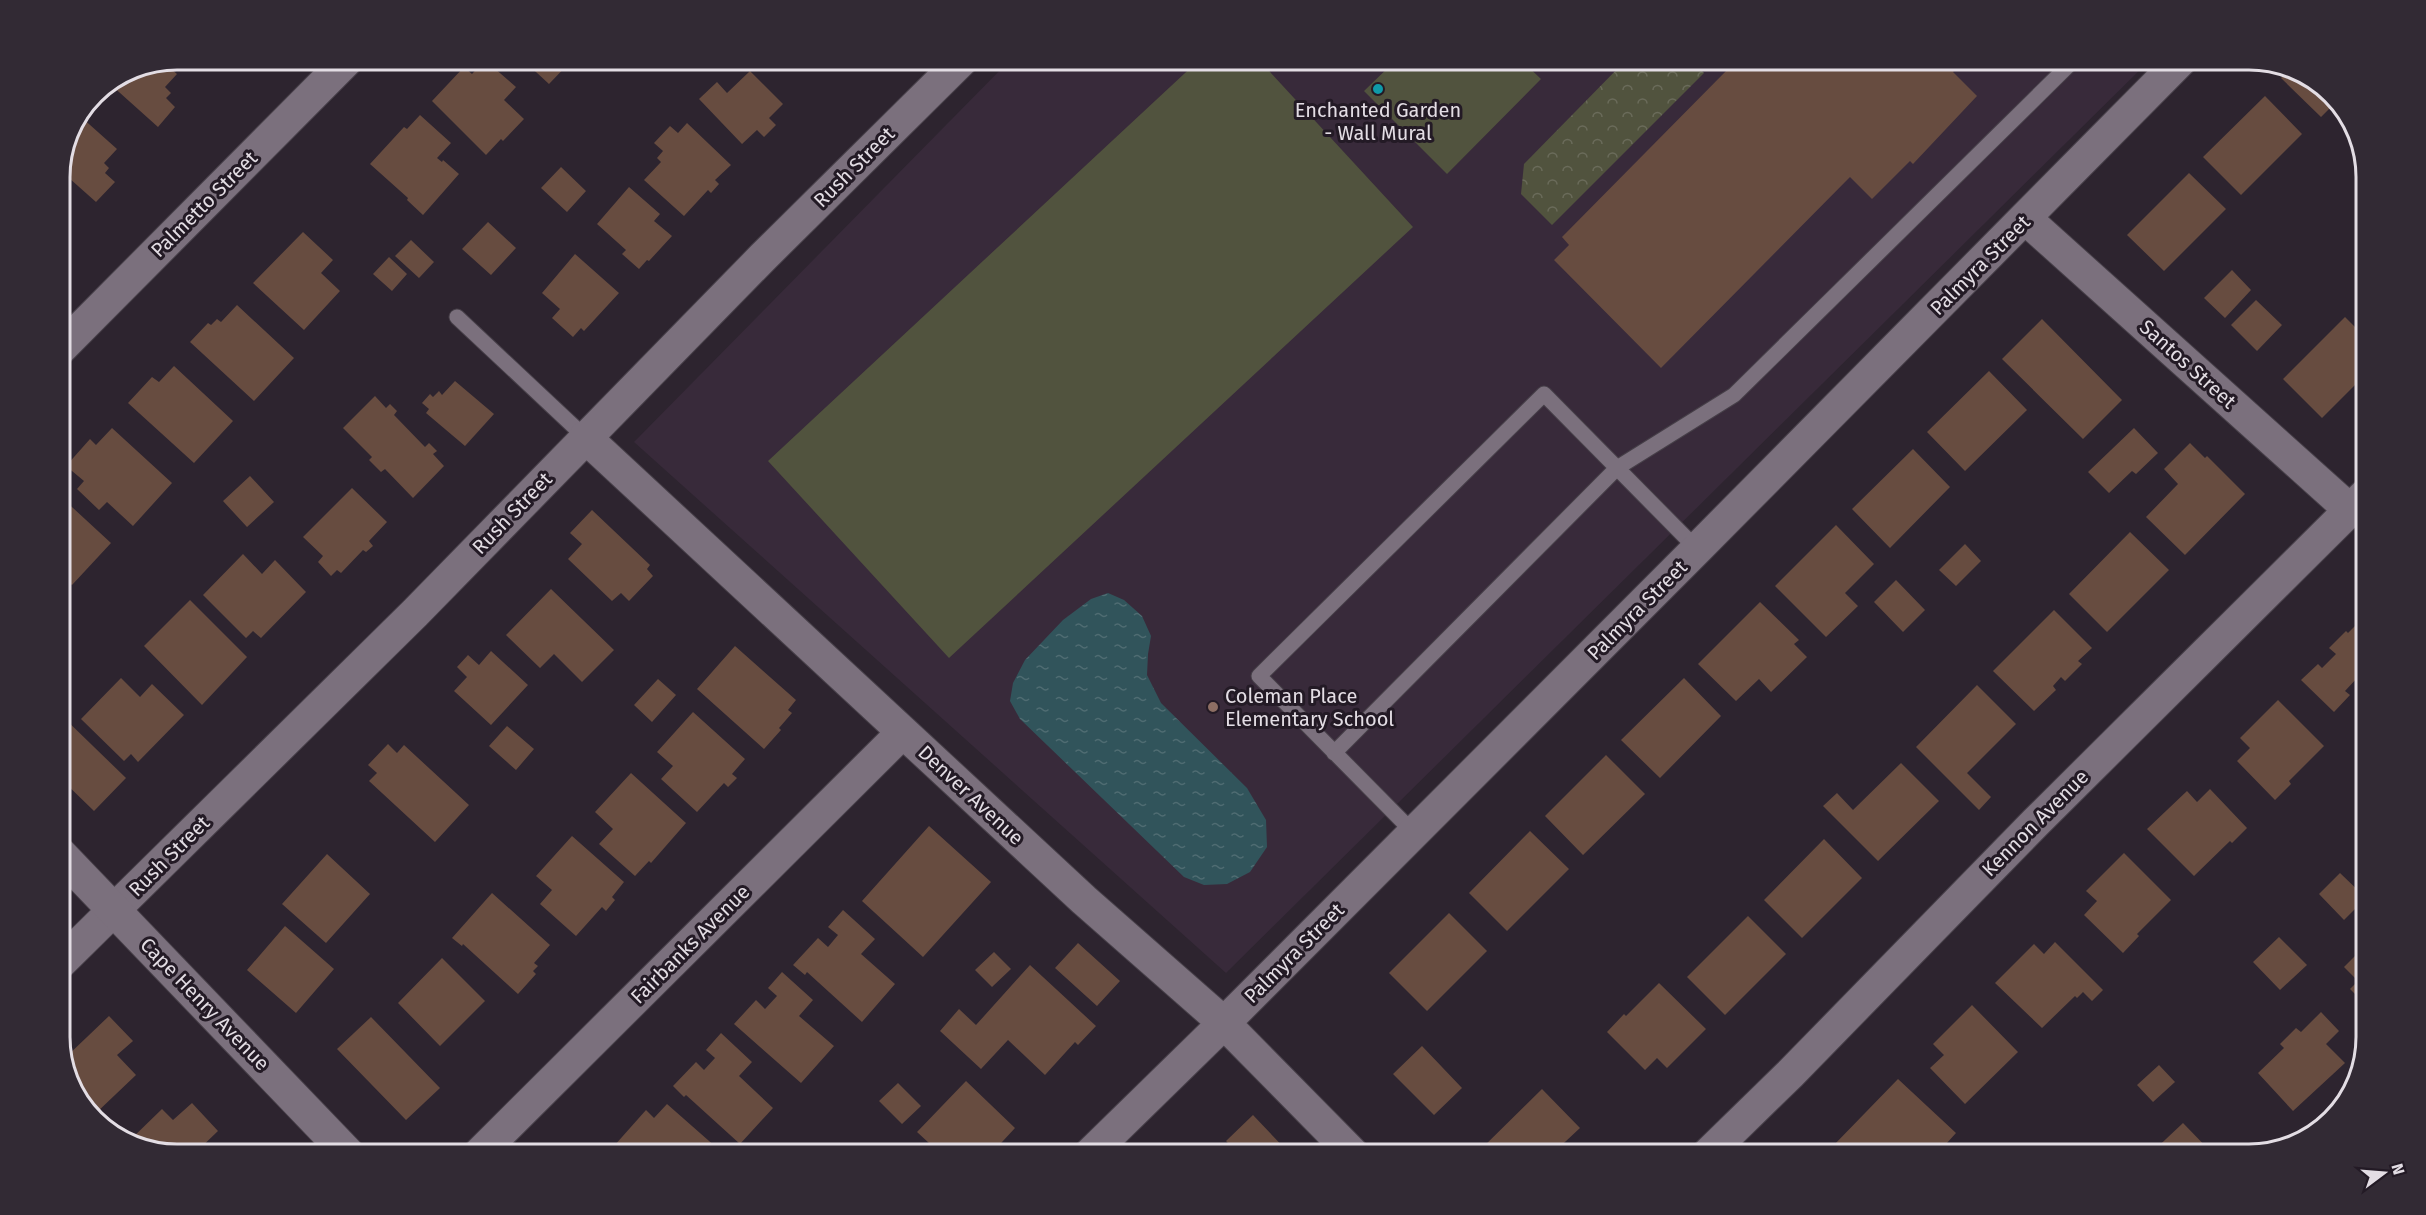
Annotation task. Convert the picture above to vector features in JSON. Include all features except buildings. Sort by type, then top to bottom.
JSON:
[{"type":"street","name":"Palmyra Street","points":[[1100,1144],[1414,833],[2026,219],[2171,70]]},
{"type":"street","name":"Palmetto Street","points":[[71,338],[337,71]]},
{"type":"street","name":"Rush Street","points":[[71,952],[415,614],[585,437],[951,71]]},
{"type":"street","name":"Santos Street","points":[[2026,219],[2355,500]]},
{"type":"street","name":"Denver Avenue","points":[[585,437],[1084,900],[1224,1023],[1343,1144]]},
{"type":"street","name":"Kennon Avenue","points":[[1718,1144],[1790,1074],[2036,822],[2355,505]]},
{"type":"street","name":"Fairbanks Avenue","points":[[489,1144],[903,732]]},
{"type":"street","name":"Cape Henry Avenue","points":[[71,865],[338,1144]]},
{"type":"lane","points":[[1334,753],[1617,468],[1734,395],[2064,70]]},
{"type":"lane","points":[[457,317],[585,437]]},
{"type":"lane","points":[[1414,833],[1259,676],[1544,394],[1697,549]]},
{"type":"shaded area","name":"Coleman Place Elementary School","points":[[2140,70],[1226,973],[634,442],[1000,71]]},
{"type":"green space","points":[[1269,70],[1413,227],[949,658],[768,461],[1188,71]]},
{"type":"green space","points":[[1385,70],[1532,70],[1541,79],[1447,174],[1364,91]]},
{"type":"green space","points":[[1616,70],[1701,70],[1704,73],[1552,225],[1521,194],[1524,164]]},
{"type":"water","points":[[1108,593],[1124,600],[1142,616],[1151,636],[1147,675],[1161,703],[1247,788],[1266,820],[1267,847],[1250,872],[1227,884],[1204,885],[1184,877],[1020,719],[1010,701],[1013,683],[1025,660],[1063,620],[1091,599]]},
{"type":"place","name":"Enchanted Garden - Wall Mural","points":[[1378,89]]},
{"type":"place","name":"Coleman Place Elementary School","points":[[1213,707]]}]
